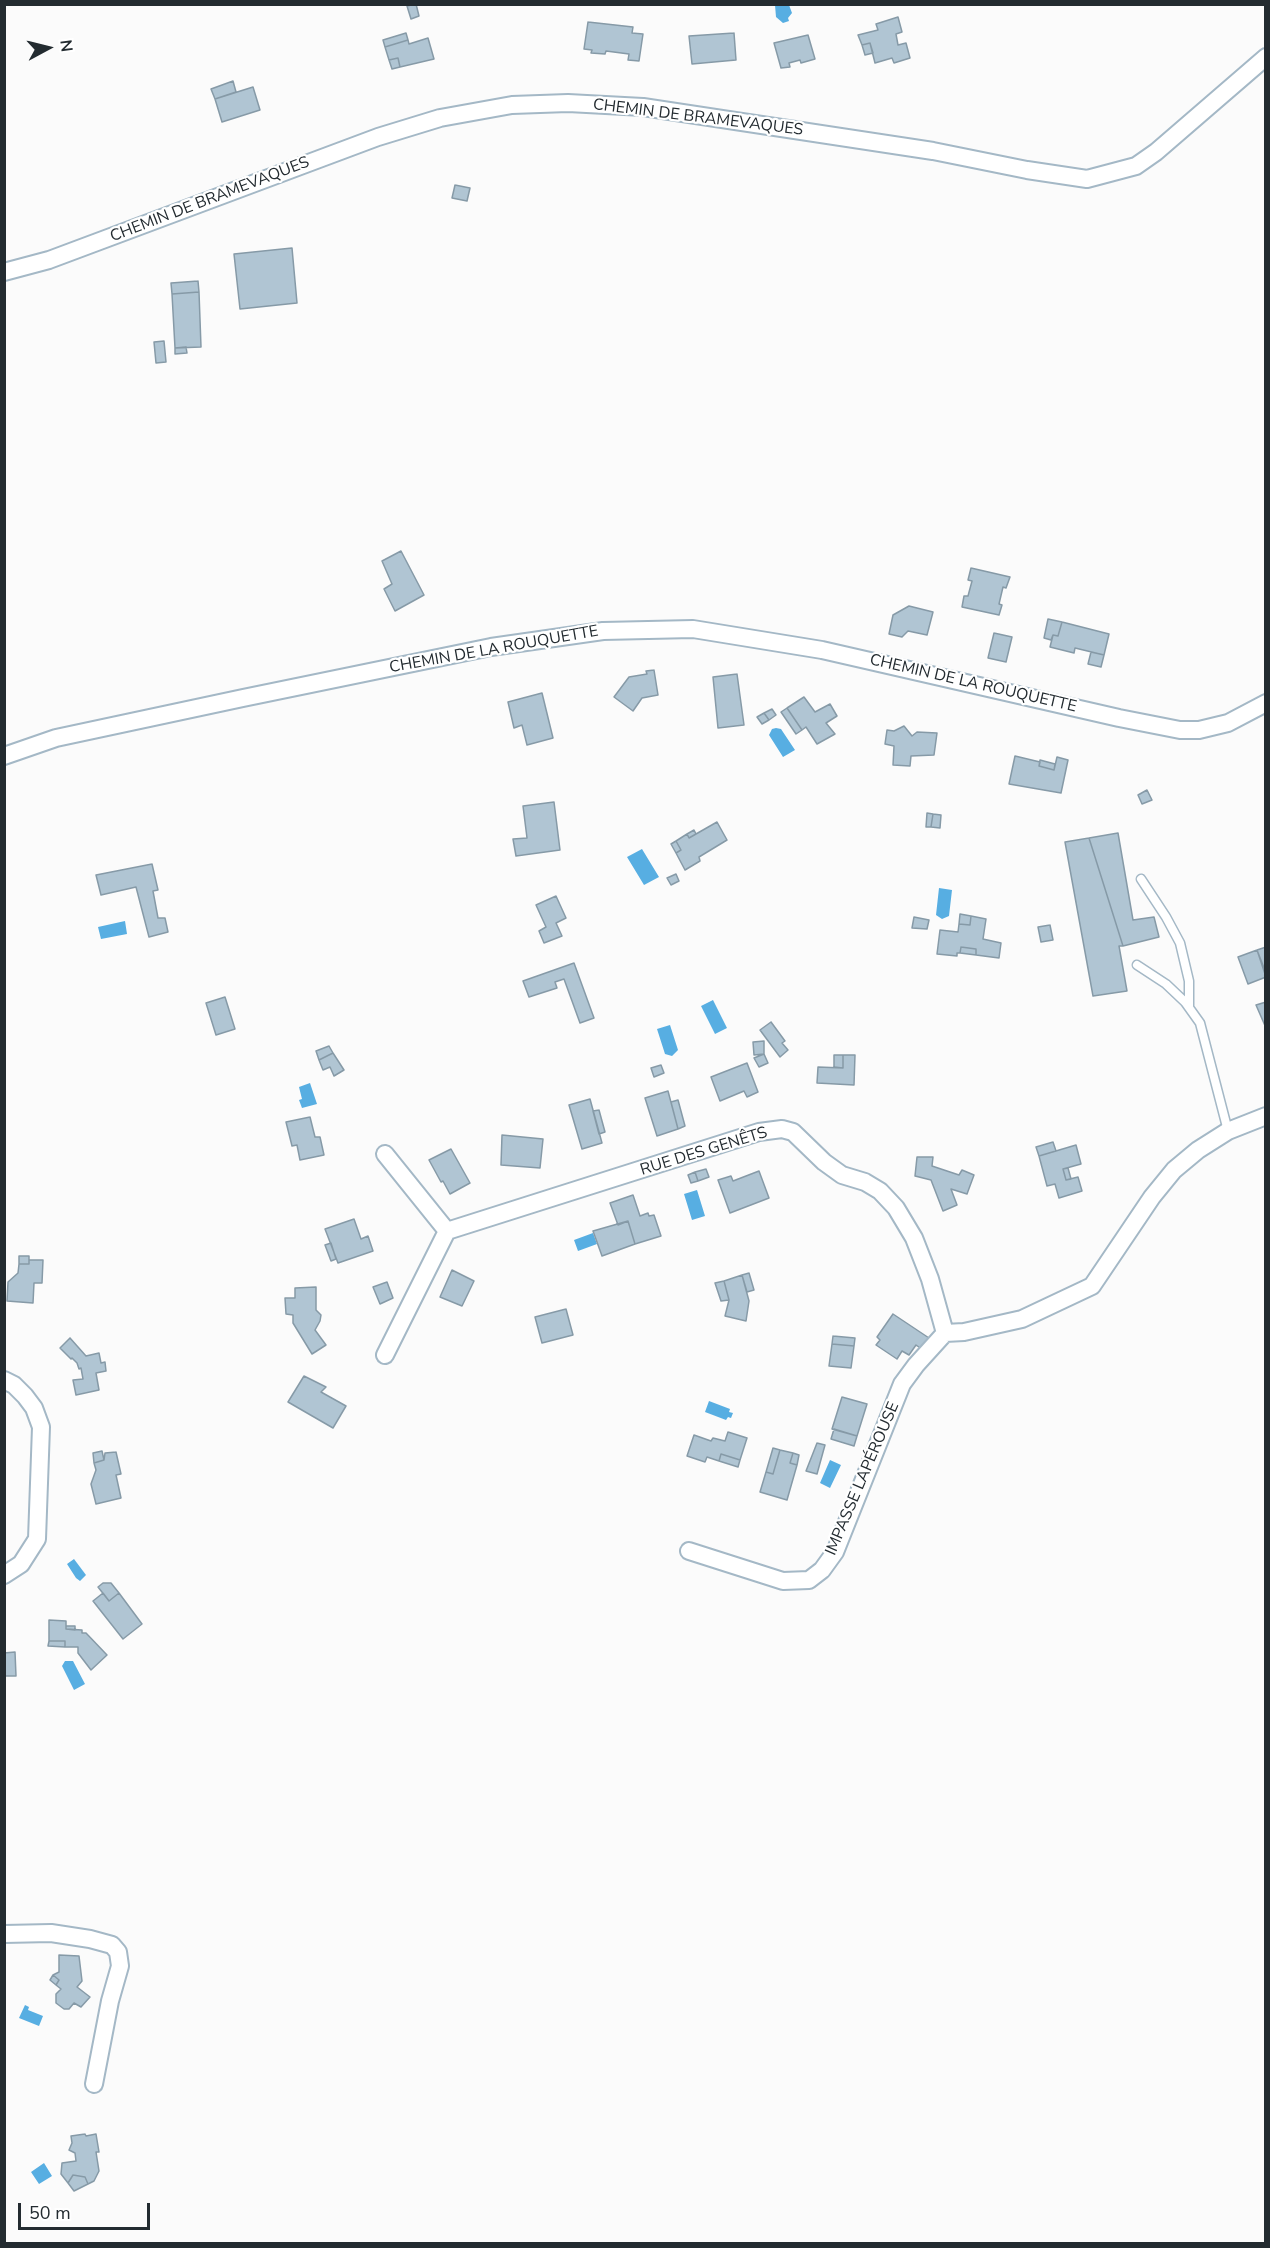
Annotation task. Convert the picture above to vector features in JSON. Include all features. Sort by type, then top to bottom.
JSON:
[{"type":"street","name":"CHEMIN DE BRAMEVAQUES","points":[[4,272],[50,260],[378,137],[440,118],[512,105],[568,103],[643,107],[933,151],[1027,170],[1087,179],[1136,166],[1266,57]]},
{"type":"street","name":"CHEMIN DE LA ROUQUETTE","points":[[4,756],[56,738],[243,698],[491,647],[603,631],[693,629],[822,650],[1179,730],[1199,730],[1228,723],[1266,703]]},
{"type":"street","points":[[945,1333],[964,1332],[1022,1319],[1092,1286],[1152,1197],[1174,1170],[1198,1150],[1228,1131],[1266,1116]]},
{"type":"street","name":"RUE DES GENÊTS","points":[[447,1231],[759,1132],[782,1130],[793,1132],[824,1162],[842,1174],[865,1182],[880,1191],[896,1208],[914,1238],[930,1279],[945,1333]]},
{"type":"street","points":[[385,1154],[447,1231],[385,1355]]},
{"type":"street","name":"IMPASSE LAPÉROUSE","points":[[689,1551],[783,1581],[809,1580],[822,1570],[835,1551],[902,1384],[945,1333]]},
{"type":"street","points":[[4,1380],[14,1385],[25,1396],[34,1408],[40,1427],[38,1539],[21,1564],[4,1575]]},
{"type":"street","points":[[4,1934],[51,1933],[90,1939],[112,1945],[118,1952],[120,1966],[110,2001],[94,2084]]},
{"type":"lane","points":[[1141,879],[1167,917],[1180,943],[1189,981],[1190,1008]]},
{"type":"lane","points":[[1137,965],[1166,984],[1190,1008],[1200,1023],[1228,1131]]},
{"type":"water","points":[[775,5],[789,5],[792,13],[788,18],[789,21],[783,23],[776,17]]},
{"type":"water","points":[[772,729],[781,729],[795,750],[783,757],[769,735]]},
{"type":"water","points":[[642,849],[659,877],[644,885],[627,857]]},
{"type":"water","points":[[939,888],[952,890],[949,916],[942,919],[936,915]]},
{"type":"water","points":[[125,921],[127,934],[101,939],[98,927]]},
{"type":"water","points":[[713,1000],[727,1028],[715,1034],[701,1006]]},
{"type":"water","points":[[670,1025],[678,1050],[672,1056],[665,1054],[657,1029]]},
{"type":"water","points":[[310,1083],[317,1104],[302,1108],[299,1100],[302,1099],[299,1087]]},
{"type":"water","points":[[697,1190],[705,1216],[692,1220],[684,1194]]},
{"type":"water","points":[[593,1233],[597,1244],[578,1251],[574,1240]]},
{"type":"water","points":[[709,1401],[730,1409],[729,1412],[733,1413],[731,1418],[728,1417],[726,1420],[705,1412]]},
{"type":"water","points":[[830,1460],[841,1465],[830,1488],[820,1483]]},
{"type":"water","points":[[74,1559],[86,1575],[80,1581],[67,1564]]},
{"type":"water","points":[[65,1661],[73,1661],[85,1684],[74,1690],[62,1666]]},
{"type":"water","points":[[25,2005],[29,2007],[28,2010],[43,2016],[39,2026],[19,2018]]},
{"type":"water","points":[[44,2163],[52,2176],[39,2184],[31,2172]]},
{"type":"building","points":[[416,4],[419,16],[411,19],[407,6]]},
{"type":"building","points":[[898,17],[902,32],[896,34],[898,45],[906,43],[910,58],[894,63],[892,58],[875,63],[870,43],[862,45],[858,35],[878,30],[876,24]]},
{"type":"building","points":[[588,22],[633,27],[632,33],[643,34],[639,61],[628,60],[629,54],[606,51],[605,54],[591,53],[592,50],[584,49]]},
{"type":"building","points":[[406,33],[408,40],[385,47],[383,40]]},
{"type":"building","points":[[734,33],[736,60],[692,64],[689,36]]},
{"type":"building","points":[[808,35],[815,59],[801,63],[800,60],[789,63],[790,67],[781,68],[774,43]]},
{"type":"building","points":[[428,38],[434,59],[400,67],[398,58],[389,60],[385,47],[408,40],[409,44]]},
{"type":"building","points":[[870,43],[873,53],[865,55],[862,45]]},
{"type":"building","points":[[398,58],[400,67],[392,69],[389,60]]},
{"type":"building","points":[[233,81],[236,92],[215,99],[211,89]]},
{"type":"building","points":[[253,87],[260,110],[222,122],[215,99]]},
{"type":"building","points":[[455,185],[470,188],[467,201],[452,198]]},
{"type":"building","points":[[292,248],[297,303],[240,309],[234,254]]},
{"type":"building","points":[[198,281],[199,292],[172,294],[171,283]]},
{"type":"building","points":[[199,292],[201,347],[175,348],[172,294]]},
{"type":"building","points":[[164,341],[166,362],[156,363],[154,342]]},
{"type":"building","points":[[186,347],[187,353],[175,354],[175,348]]},
{"type":"building","points":[[401,551],[424,595],[395,611],[384,589],[392,584],[382,561]]},
{"type":"building","points":[[971,568],[1010,577],[1006,588],[1003,587],[999,615],[962,607],[964,596],[968,596],[972,581],[968,580]]},
{"type":"building","points":[[909,606],[933,612],[927,635],[908,631],[902,637],[889,634],[893,615]]},
{"type":"building","points":[[1048,619],[1062,622],[1058,636],[1053,635],[1051,640],[1044,638]]},
{"type":"building","points":[[1062,622],[1109,634],[1104,655],[1075,648],[1074,653],[1050,647],[1053,635],[1058,636]]},
{"type":"building","points":[[994,633],[1012,637],[1006,662],[988,658]]},
{"type":"building","points":[[1091,652],[1104,655],[1101,667],[1088,664]]},
{"type":"building","points":[[654,670],[658,695],[642,698],[633,711],[614,697],[629,677],[647,674],[646,671]]},
{"type":"building","points":[[737,674],[744,725],[718,728],[713,677]]},
{"type":"building","points":[[542,693],[553,738],[527,745],[522,725],[514,728],[508,702]]},
{"type":"building","points":[[804,697],[815,712],[830,704],[837,716],[826,723],[835,734],[817,744],[806,727],[802,730],[787,708]]},
{"type":"building","points":[[787,708],[802,730],[796,734],[781,712]]},
{"type":"building","points":[[772,709],[776,715],[769,720],[764,713]]},
{"type":"building","points":[[764,713],[769,720],[762,724],[757,717]]},
{"type":"building","points":[[904,726],[912,736],[917,732],[937,733],[934,755],[911,756],[910,766],[893,765],[894,746],[885,744],[887,730],[894,731]]},
{"type":"building","points":[[1015,756],[1040,762],[1039,766],[1054,770],[1057,757],[1068,760],[1061,793],[1009,784]]},
{"type":"building","points":[[1040,760],[1055,764],[1054,770],[1039,766]]},
{"type":"building","points":[[1147,790],[1152,800],[1142,804],[1138,795]]},
{"type":"building","points":[[554,802],[560,850],[516,856],[513,839],[527,838],[523,806]]},
{"type":"building","points":[[927,813],[933,814],[931,827],[926,827]]},
{"type":"building","points":[[933,814],[941,815],[940,828],[931,827]]},
{"type":"building","points":[[717,822],[727,840],[699,857],[700,861],[685,870],[676,853],[681,850],[676,841],[687,834],[689,838]]},
{"type":"building","points":[[694,830],[696,834],[689,838],[687,834]]},
{"type":"building","points":[[1118,833],[1133,920],[1154,917],[1159,937],[1123,946],[1089,838]]},
{"type":"building","points":[[1089,838],[1123,946],[1119,946],[1127,991],[1093,996],[1065,842]]},
{"type":"building","points":[[676,841],[681,850],[676,853],[671,844]]},
{"type":"building","points":[[152,864],[158,890],[153,891],[158,918],[165,918],[168,932],[149,937],[136,887],[101,895],[96,875]]},
{"type":"building","points":[[676,874],[679,881],[671,885],[667,878]]},
{"type":"building","points":[[556,896],[566,918],[556,923],[562,936],[544,943],[539,931],[546,927],[536,905]]},
{"type":"building","points":[[960,914],[971,916],[970,925],[959,924]]},
{"type":"building","points":[[971,916],[986,919],[983,939],[1001,943],[999,958],[976,955],[976,949],[961,947],[957,956],[937,954],[940,930],[958,932],[959,924],[970,925]]},
{"type":"building","points":[[914,917],[929,920],[927,929],[912,928]]},
{"type":"building","points":[[1050,925],[1053,940],[1041,942],[1038,927]]},
{"type":"building","points":[[961,947],[976,949],[976,955],[960,953]]},
{"type":"building","points":[[1266,947],[1266,973],[1257,950]]},
{"type":"building","points":[[1257,950],[1266,977],[1248,984],[1238,957]]},
{"type":"building","points":[[574,963],[594,1018],[580,1023],[564,979],[555,982],[557,988],[529,997],[523,981]]},
{"type":"building","points":[[225,997],[235,1029],[216,1035],[206,1003]]},
{"type":"building","points":[[1266,1002],[1266,1028],[1256,1005]]},
{"type":"building","points":[[771,1022],[785,1041],[782,1043],[788,1050],[780,1057],[760,1030]]},
{"type":"building","points":[[764,1041],[764,1054],[754,1055],[753,1042]]},
{"type":"building","points":[[329,1046],[333,1053],[319,1060],[316,1051]]},
{"type":"building","points":[[333,1053],[344,1070],[334,1076],[330,1067],[323,1070],[319,1060]]},
{"type":"building","points":[[764,1054],[768,1063],[759,1067],[754,1058]]},
{"type":"building","points":[[834,1055],[843,1055],[843,1068],[834,1067]]},
{"type":"building","points":[[843,1055],[855,1055],[854,1085],[817,1083],[818,1067],[843,1068]]},
{"type":"building","points":[[747,1063],[758,1092],[747,1097],[744,1091],[720,1101],[711,1077]]},
{"type":"building","points":[[661,1065],[664,1073],[654,1077],[651,1068]]},
{"type":"building","points":[[668,1091],[678,1129],[657,1136],[645,1098]]},
{"type":"building","points":[[590,1099],[602,1143],[582,1149],[569,1105]]},
{"type":"building","points":[[678,1100],[685,1126],[678,1129],[671,1102]]},
{"type":"building","points":[[599,1110],[605,1132],[599,1134],[593,1111]]},
{"type":"building","points":[[310,1117],[315,1137],[320,1137],[324,1155],[300,1160],[297,1145],[292,1146],[286,1122]]},
{"type":"building","points":[[502,1135],[543,1139],[540,1168],[501,1165]]},
{"type":"building","points":[[1053,1142],[1056,1151],[1039,1156],[1036,1147]]},
{"type":"building","points":[[1076,1145],[1081,1164],[1063,1169],[1066,1180],[1078,1177],[1082,1191],[1059,1198],[1055,1184],[1047,1186],[1039,1156]]},
{"type":"building","points":[[451,1149],[470,1183],[450,1194],[429,1160]]},
{"type":"building","points":[[917,1157],[933,1157],[932,1166],[959,1175],[962,1170],[974,1175],[967,1194],[951,1189],[957,1205],[943,1211],[931,1180],[915,1176]]},
{"type":"building","points":[[1068,1168],[1071,1179],[1066,1180],[1063,1169]]},
{"type":"building","points":[[706,1169],[709,1177],[698,1181],[695,1172]]},
{"type":"building","points":[[759,1171],[769,1198],[730,1213],[718,1180],[731,1176],[733,1181]]},
{"type":"building","points":[[695,1172],[698,1181],[691,1183],[688,1175]]},
{"type":"building","points":[[633,1195],[640,1216],[648,1213],[649,1216],[654,1215],[661,1236],[635,1244],[628,1221],[618,1225],[610,1203]]},
{"type":"building","points":[[354,1219],[361,1239],[368,1236],[373,1251],[338,1263],[325,1229]]},
{"type":"building","points":[[628,1221],[635,1244],[602,1256],[593,1231]]},
{"type":"building","points":[[331,1243],[336,1259],[331,1261],[325,1245]]},
{"type":"building","points":[[19,1256],[29,1256],[29,1264],[19,1264]]},
{"type":"building","points":[[29,1260],[43,1260],[42,1283],[34,1283],[33,1303],[7,1301],[8,1282],[18,1273],[19,1264],[29,1264]]},
{"type":"building","points":[[452,1270],[474,1281],[462,1306],[440,1297]]},
{"type":"building","points":[[749,1273],[754,1290],[747,1292],[742,1275]]},
{"type":"building","points":[[742,1275],[749,1301],[746,1321],[725,1316],[729,1300],[724,1281]]},
{"type":"building","points":[[724,1281],[729,1300],[721,1301],[715,1283]]},
{"type":"building","points":[[387,1282],[393,1298],[380,1304],[373,1287]]},
{"type":"building","points":[[316,1287],[316,1310],[321,1315],[315,1330],[326,1345],[312,1354],[293,1323],[293,1315],[286,1314],[285,1298],[295,1298],[295,1288]]},
{"type":"building","points":[[566,1309],[573,1335],[542,1343],[535,1317]]},
{"type":"building","points":[[893,1314],[932,1340],[923,1350],[916,1345],[909,1355],[902,1351],[897,1359],[876,1345],[880,1340],[877,1337]]},
{"type":"building","points":[[833,1336],[855,1338],[854,1346],[832,1344]]},
{"type":"building","points":[[70,1338],[86,1356],[99,1353],[101,1363],[105,1362],[106,1371],[96,1373],[99,1390],[76,1395],[73,1380],[83,1379],[81,1368],[79,1369],[77,1363],[60,1348]]},
{"type":"building","points":[[832,1344],[854,1346],[851,1368],[829,1366]]},
{"type":"building","points":[[304,1376],[326,1387],[321,1392],[346,1406],[333,1428],[288,1402]]},
{"type":"building","points":[[842,1397],[867,1404],[857,1436],[832,1429]]},
{"type":"building","points":[[834,1429],[857,1436],[854,1446],[831,1439]]},
{"type":"building","points":[[728,1432],[747,1438],[740,1460],[721,1454],[719,1461],[707,1457],[705,1462],[687,1456],[694,1435],[711,1441],[713,1438],[725,1441]]},
{"type":"building","points":[[817,1443],[825,1445],[817,1474],[806,1471]]},
{"type":"building","points":[[773,1448],[780,1450],[773,1474],[766,1472]]},
{"type":"building","points":[[780,1450],[793,1453],[790,1463],[797,1465],[787,1500],[760,1492],[766,1472],[773,1474]]},
{"type":"building","points":[[102,1451],[104,1460],[94,1463],[93,1453]]},
{"type":"building","points":[[116,1452],[121,1474],[116,1475],[121,1498],[96,1504],[91,1484],[96,1470],[94,1463],[104,1460],[105,1453]]},
{"type":"building","points":[[793,1453],[799,1455],[797,1465],[790,1463]]},
{"type":"building","points":[[721,1454],[740,1460],[738,1467],[719,1461]]},
{"type":"building","points":[[103,1583],[111,1583],[119,1593],[109,1601],[98,1587]]},
{"type":"building","points":[[103,1593],[109,1601],[119,1593],[142,1624],[123,1639],[93,1601]]},
{"type":"building","points":[[49,1620],[66,1621],[66,1629],[82,1630],[82,1633],[86,1633],[107,1655],[91,1670],[78,1653],[78,1647],[65,1647],[65,1641],[49,1641]]},
{"type":"building","points":[[66,1626],[75,1626],[75,1630],[66,1629]]},
{"type":"building","points":[[49,1641],[65,1641],[65,1647],[48,1646]]},
{"type":"building","points":[[15,1652],[16,1676],[4,1676],[4,1653]]},
{"type":"building","points":[[59,1955],[79,1956],[82,1981],[77,1987],[90,1997],[81,2007],[74,2003],[69,2009],[64,2009],[56,2003],[56,1994],[61,1989],[56,1985],[59,1980],[53,1975],[59,1972]]},
{"type":"building","points":[[53,1975],[59,1980],[56,1985],[50,1980]]},
{"type":"building","points":[[85,2134],[86,2136],[96,2134],[99,2171],[94,2181],[88,2184],[85,2177],[73,2175],[68,2183],[61,2174],[62,2163],[76,2161],[75,2153],[69,2150],[72,2143],[71,2136]]},
{"type":"building","points":[[73,2175],[85,2177],[88,2184],[74,2191],[68,2183]]}]
